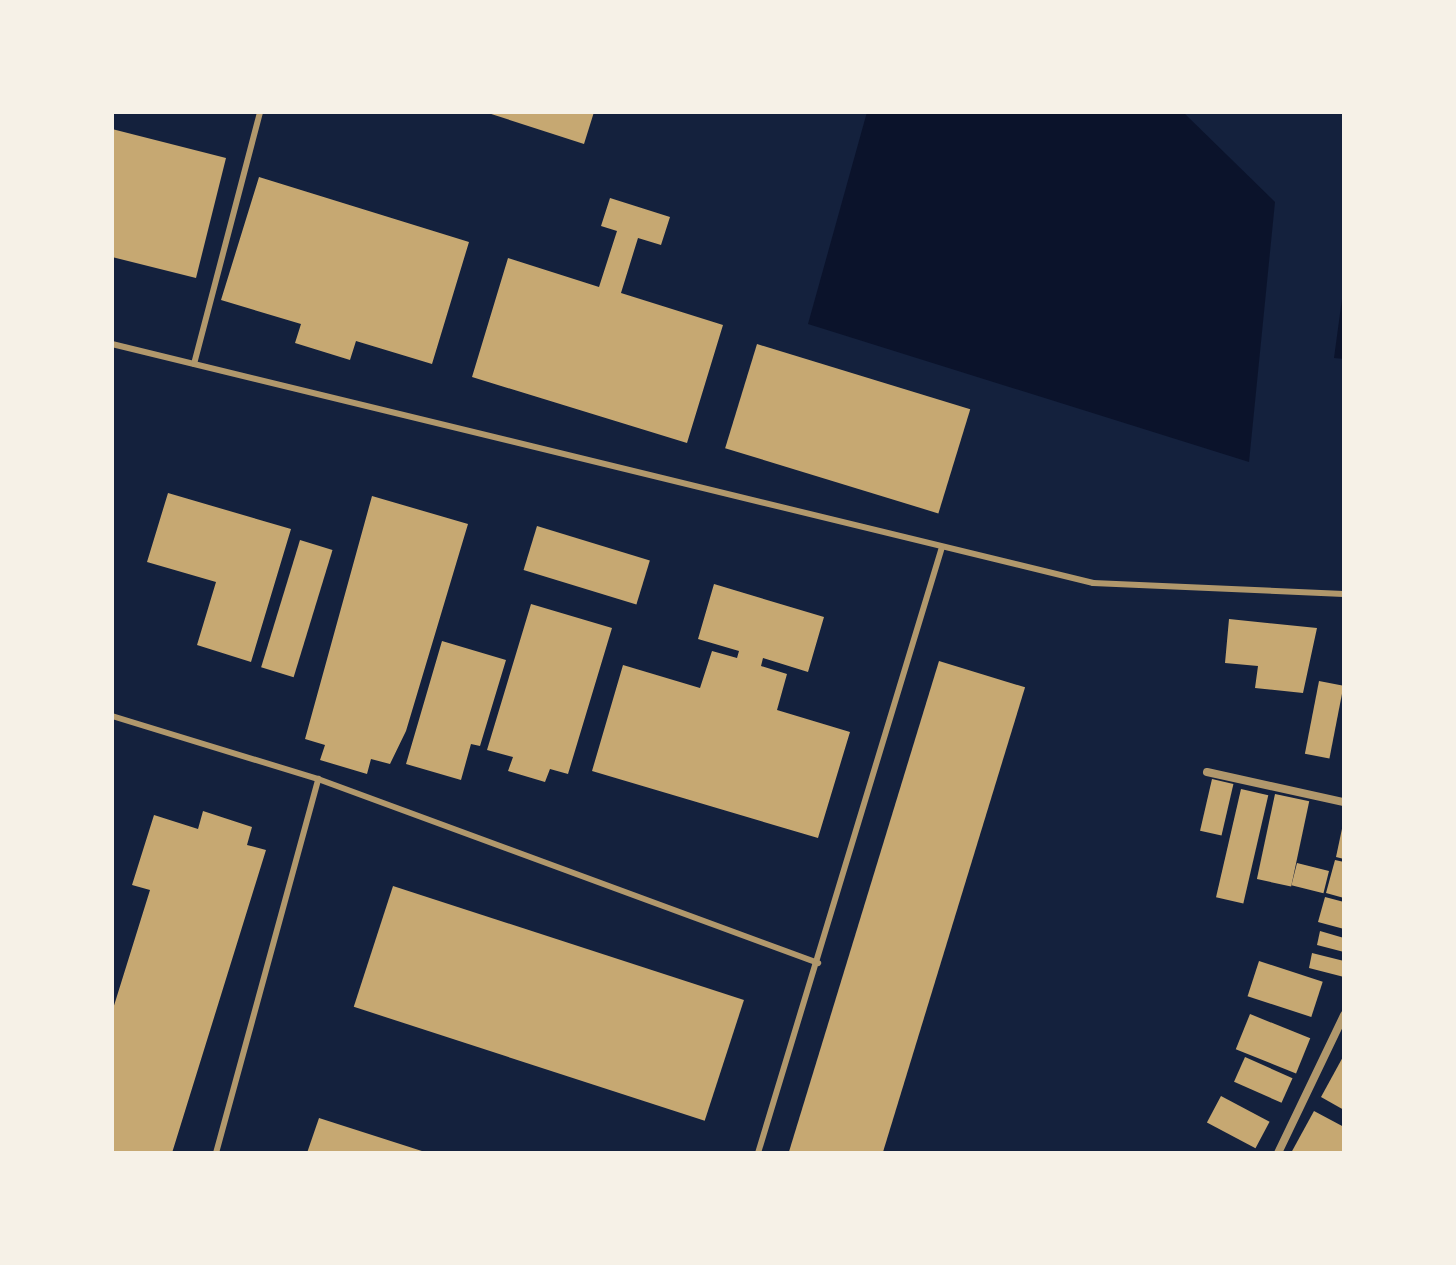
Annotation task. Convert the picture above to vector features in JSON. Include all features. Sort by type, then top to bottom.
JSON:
[{"type":"street","points":[[1207,772],[1344,802]]},
{"type":"street","points":[[1278,1153],[1344,1015]]},
{"type":"lane","points":[[194,364],[260,112]]},
{"type":"lane","points":[[112,344],[1093,583],[1344,594]]},
{"type":"lane","points":[[758,1153],[942,547]]},
{"type":"lane","points":[[112,716],[318,779],[818,963]]},
{"type":"lane","points":[[216,1153],[318,779]]},
{"type":"water","points":[[867,112],[1183,112],[1275,202],[1249,462],[808,324]]},
{"type":"water","points":[[1344,284],[1344,359],[1334,358]]},
{"type":"building","points":[[485,112],[594,112],[584,144]]},
{"type":"building","points":[[112,129],[226,158],[196,278],[112,257]]},
{"type":"building","points":[[259,177],[469,242],[432,364],[356,341],[350,360],[295,343],[301,324],[221,300]]},
{"type":"building","points":[[610,198],[670,217],[661,245],[638,238],[621,293],[723,325],[687,443],[472,377],[508,258],[599,287],[617,231],[601,226]]},
{"type":"building","points":[[757,344],[970,409],[938,513],[725,448]]},
{"type":"building","points":[[168,493],[291,529],[251,662],[197,645],[216,582],[147,562]]},
{"type":"building","points":[[372,496],[468,524],[406,731],[390,764],[371,759],[367,774],[320,760],[325,745],[305,739]]},
{"type":"building","points":[[537,526],[650,560],[636,604],[524,570]]},
{"type":"building","points":[[300,540],[333,550],[294,677],[261,667]]},
{"type":"building","points":[[714,584],[824,617],[808,672],[763,658],[761,666],[787,674],[777,710],[850,732],[818,838],[592,771],[623,665],[700,688],[712,651],[737,658],[739,651],[698,639]]},
{"type":"building","points":[[531,604],[612,628],[568,774],[550,769],[545,782],[508,771],[513,757],[487,750]]},
{"type":"building","points":[[1229,619],[1317,628],[1303,693],[1255,688],[1258,666],[1225,663]]},
{"type":"building","points":[[442,641],[506,660],[480,746],[471,744],[461,780],[406,764]]},
{"type":"building","points":[[939,661],[1025,687],[883,1153],[789,1153]]},
{"type":"building","points":[[1319,681],[1344,686],[1329,758],[1305,754]]},
{"type":"building","points":[[1212,779],[1233,784],[1222,836],[1200,831]]},
{"type":"building","points":[[1241,789],[1268,795],[1243,903],[1216,897]]},
{"type":"building","points":[[1275,794],[1309,801],[1291,886],[1257,879]]},
{"type":"building","points":[[203,811],[252,827],[247,845],[266,850],[172,1153],[112,1153],[112,1012],[150,890],[132,885],[154,815],[198,829]]},
{"type":"building","points":[[1344,824],[1344,859],[1336,857]]},
{"type":"building","points":[[1335,860],[1344,862],[1344,898],[1326,893]]},
{"type":"building","points":[[1297,863],[1329,871],[1323,893],[1291,885]]},
{"type":"building","points":[[393,886],[744,1000],[705,1121],[354,1007]]},
{"type":"building","points":[[1325,897],[1344,902],[1344,929],[1318,922]]},
{"type":"building","points":[[1320,931],[1344,938],[1344,952],[1317,945]]},
{"type":"building","points":[[1312,953],[1344,961],[1344,977],[1309,968]]},
{"type":"building","points":[[1259,961],[1323,982],[1311,1017],[1248,996]]},
{"type":"building","points":[[1250,1014],[1310,1038],[1296,1074],[1236,1049]]},
{"type":"building","points":[[1344,1055],[1344,1110],[1321,1097]]},
{"type":"building","points":[[1245,1057],[1293,1078],[1282,1103],[1234,1082]]},
{"type":"building","points":[[1221,1096],[1270,1122],[1255,1148],[1207,1122]]},
{"type":"building","points":[[1314,1111],[1344,1127],[1344,1153],[1291,1153]]},
{"type":"building","points":[[319,1118],[425,1152],[425,1153],[307,1153]]}]
